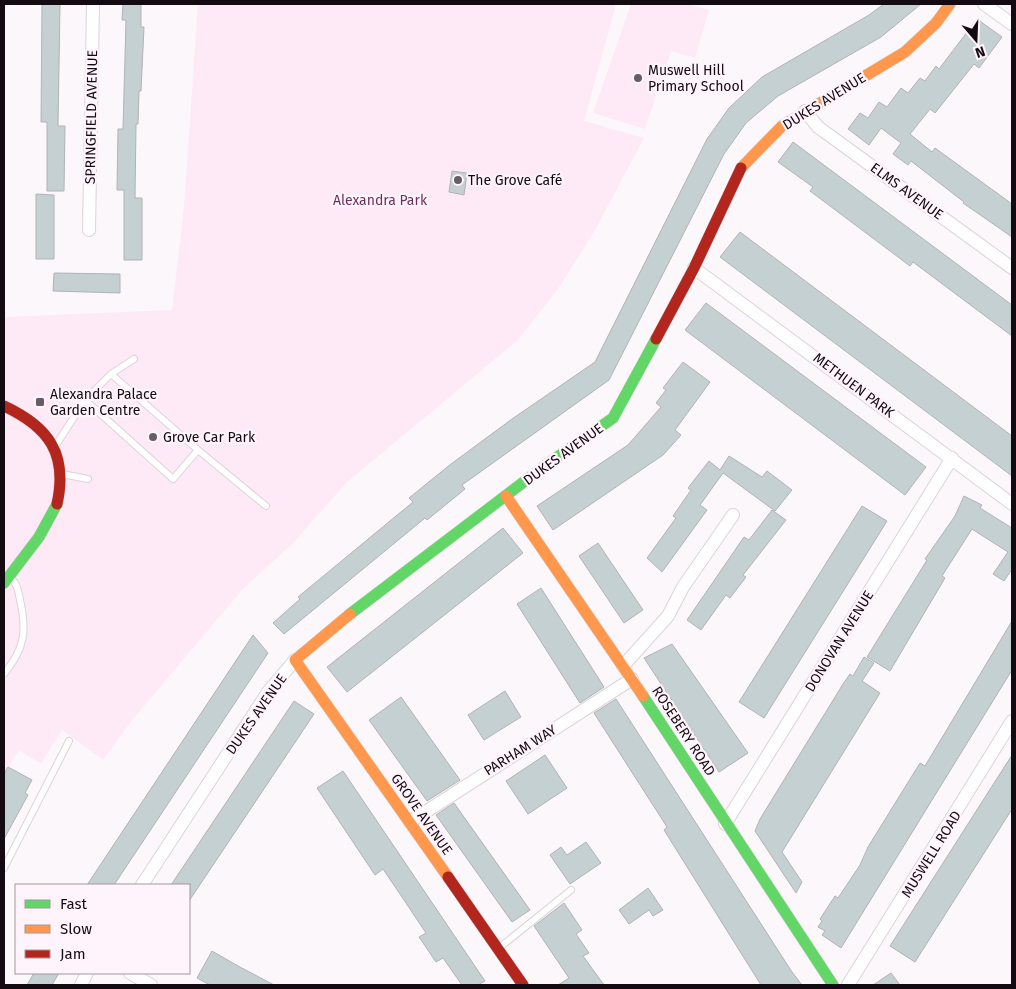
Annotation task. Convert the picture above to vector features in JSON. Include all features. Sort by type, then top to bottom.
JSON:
[{"type":"street","name":"SPRINGFIELD AVENUE","points":[[89,230],[93,4]]},
{"type":"street","name":"DUKES AVENUE","points":[[143,884],[268,692],[295,660],[340,622],[546,465],[613,418],[694,268],[739,170],[782,126],[905,52],[936,23],[950,4]]},
{"type":"street","points":[[984,4],[1012,24]]},
{"type":"street","name":"ELMS AVENUE","points":[[805,111],[818,127],[1012,268]]},
{"type":"street","name":"METHUEN PARK","points":[[694,268],[1012,504]]},
{"type":"street","points":[[4,406],[32,418],[55,446],[61,474],[59,490],[49,522],[7,580]]},
{"type":"street","name":"DONOVAN AVENUE","points":[[725,824],[952,458]]},
{"type":"street","name":"ROSEBERY ROAD","points":[[506,496],[632,679],[725,824],[833,985]]},
{"type":"street","points":[[623,666],[668,616],[683,588],[733,515]]},
{"type":"street","name":"GROVE AVENUE","points":[[295,660],[523,985]]},
{"type":"street","name":"PARHAM WAY","points":[[410,822],[632,679]]},
{"type":"street","name":"MUSWELL ROAD","points":[[848,985],[1012,722]]},
{"type":"street","points":[[81,985],[87,974]]},
{"type":"street","points":[[132,974],[151,985]]},
{"type":"lane","points":[[55,446],[85,400],[111,374],[134,359]]},
{"type":"lane","points":[[111,374],[266,506]]},
{"type":"lane","points":[[85,400],[173,479],[198,450]]},
{"type":"lane","points":[[61,474],[88,479]]},
{"type":"lane","points":[[4,674],[11,664],[25,634],[24,618],[17,585],[7,580]]},
{"type":"lane","points":[[4,868],[69,742]]},
{"type":"lane","points":[[498,949],[571,890]]},
{"type":"green space","name":"Alexandra Park","points":[[198,4],[616,4],[584,121],[644,138],[595,230],[558,289],[518,340],[347,482],[294,542],[242,590],[133,719],[103,760],[62,730],[41,764],[19,750],[4,774],[4,317],[172,310],[184,207]]},
{"type":"green space","name":"Muswell Hill Primary School","points":[[631,4],[688,4],[709,10],[695,58],[671,51],[645,129],[593,113]]},
{"type":"building","points":[[42,4],[60,4],[58,126],[65,126],[64,191],[47,191],[47,122],[41,122]]},
{"type":"building","points":[[123,4],[141,4],[141,27],[144,27],[141,91],[139,91],[138,124],[136,124],[135,198],[142,198],[142,260],[124,260],[124,190],[117,190],[118,129],[123,129],[126,20],[122,20]]},
{"type":"building","points":[[884,4],[921,4],[881,37],[778,96],[746,123],[724,154],[609,380],[462,485],[465,489],[427,520],[425,518],[284,634],[273,623],[300,599],[298,597],[413,502],[409,498],[512,419],[595,362],[707,139],[729,108],[762,77],[869,15]]},
{"type":"building","points":[[977,19],[1002,37],[979,68],[974,64],[935,113],[930,109],[910,134],[932,152],[935,148],[1012,204],[1012,237],[963,203],[911,161],[908,165],[893,154],[901,143],[881,128],[869,145],[848,129],[860,113],[868,118],[879,102],[887,107],[901,88],[908,93],[920,78],[925,81],[936,66],[939,69]]},
{"type":"building","points":[[793,142],[1012,305],[1012,336],[913,262],[910,266],[810,191],[813,187],[778,162]]},
{"type":"building","points":[[452,171],[467,173],[464,195],[449,192]]},
{"type":"building","points":[[36,194],[54,195],[54,259],[36,259]]},
{"type":"building","points":[[740,232],[1012,436],[1012,476],[720,257]]},
{"type":"building","points":[[54,273],[120,274],[120,293],[53,291]]},
{"type":"building","points":[[706,303],[926,467],[905,495],[685,330]]},
{"type":"building","points":[[683,362],[710,382],[675,430],[681,435],[663,455],[553,530],[537,506],[628,445],[661,407],[656,403],[666,390],[663,388]]},
{"type":"building","points":[[729,456],[762,477],[767,471],[792,490],[775,511],[723,473],[700,505],[707,510],[662,572],[647,558],[676,518],[673,516],[691,490],[688,488],[709,461],[720,470]]},
{"type":"building","points":[[964,496],[982,505],[980,508],[1012,528],[1012,569],[1004,581],[993,574],[1008,552],[972,529],[942,576],[945,578],[890,671],[867,657],[927,560],[925,559],[955,516]]},
{"type":"building","points":[[862,506],[887,521],[764,718],[739,702]]},
{"type":"building","points":[[772,510],[786,520],[743,575],[746,577],[730,598],[726,595],[701,630],[687,620],[744,537],[749,540]]},
{"type":"building","points":[[503,528],[523,553],[347,692],[327,667]]},
{"type":"building","points":[[598,543],[643,610],[624,623],[579,556]]},
{"type":"building","points":[[541,588],[604,687],[580,703],[517,604]]},
{"type":"building","points":[[1012,621],[1012,670],[841,948],[822,935],[825,931],[818,927],[822,921],[820,919],[835,896],[838,898],[860,865],[868,847],[920,763],[925,766]]},
{"type":"building","points":[[253,635],[268,653],[115,884],[88,884]]},
{"type":"building","points":[[672,644],[748,753],[719,772],[644,658]]},
{"type":"building","points":[[864,657],[874,663],[862,681],[880,693],[782,852],[802,882],[796,893],[755,831],[760,819],[843,684],[850,674],[853,676]]},
{"type":"building","points":[[505,691],[521,717],[484,740],[468,715]]},
{"type":"building","points":[[401,697],[460,780],[427,801],[369,720]]},
{"type":"building","points":[[616,699],[802,985],[761,985],[664,830],[667,827],[594,713]]},
{"type":"building","points":[[294,701],[314,714],[190,900],[190,884],[172,884]]},
{"type":"building","points":[[545,755],[567,788],[528,814],[506,781]]},
{"type":"building","points":[[1012,755],[1012,809],[915,962],[890,946]]},
{"type":"building","points":[[8,767],[32,780],[25,793],[28,795],[4,839],[4,774]]},
{"type":"building","points":[[343,771],[485,981],[478,985],[462,985],[443,958],[436,962],[419,937],[426,933],[383,869],[375,875],[317,788]]},
{"type":"building","points":[[454,803],[530,910],[512,922],[436,815]]},
{"type":"building","points":[[586,842],[601,863],[570,884],[550,855],[561,847],[567,855]]},
{"type":"building","points":[[648,888],[663,910],[653,916],[649,910],[629,924],[619,910]]},
{"type":"building","points":[[564,903],[582,930],[576,934],[589,953],[583,956],[604,985],[558,985],[569,978],[534,926]]},
{"type":"building","points":[[212,951],[274,985],[210,985],[197,978]]},
{"type":"building","points":[[891,973],[900,985],[873,985]]},
{"type":"building","points":[[33,974],[58,974],[52,985],[27,985]]},
{"type":"traffic: fast","points":[[350,614],[546,465],[613,418],[656,339]]},
{"type":"traffic: fast","points":[[4,583],[39,537],[57,504]]},
{"type":"traffic: fast","points":[[643,696],[833,985]]},
{"type":"traffic: slow","points":[[741,168],[782,126],[905,52],[936,23],[950,4]]},
{"type":"traffic: slow","points":[[506,496],[643,696]]},
{"type":"traffic: slow","points":[[350,614],[295,660],[448,877]]},
{"type":"traffic: jam","points":[[656,339],[694,268],[741,168]]},
{"type":"traffic: jam","points":[[4,406],[33,423],[52,444],[60,471],[57,504]]},
{"type":"traffic: jam","points":[[448,877],[523,985]]},
{"type":"place","name":"Muswell Hill Primary School","points":[[638,78]]},
{"type":"place","name":"The Grove Café","points":[[458,180]]},
{"type":"place","name":"Alexandra Palace Garden Centre","points":[[40,402]]},
{"type":"place","name":"Grove Car Park","points":[[153,437]]}]
